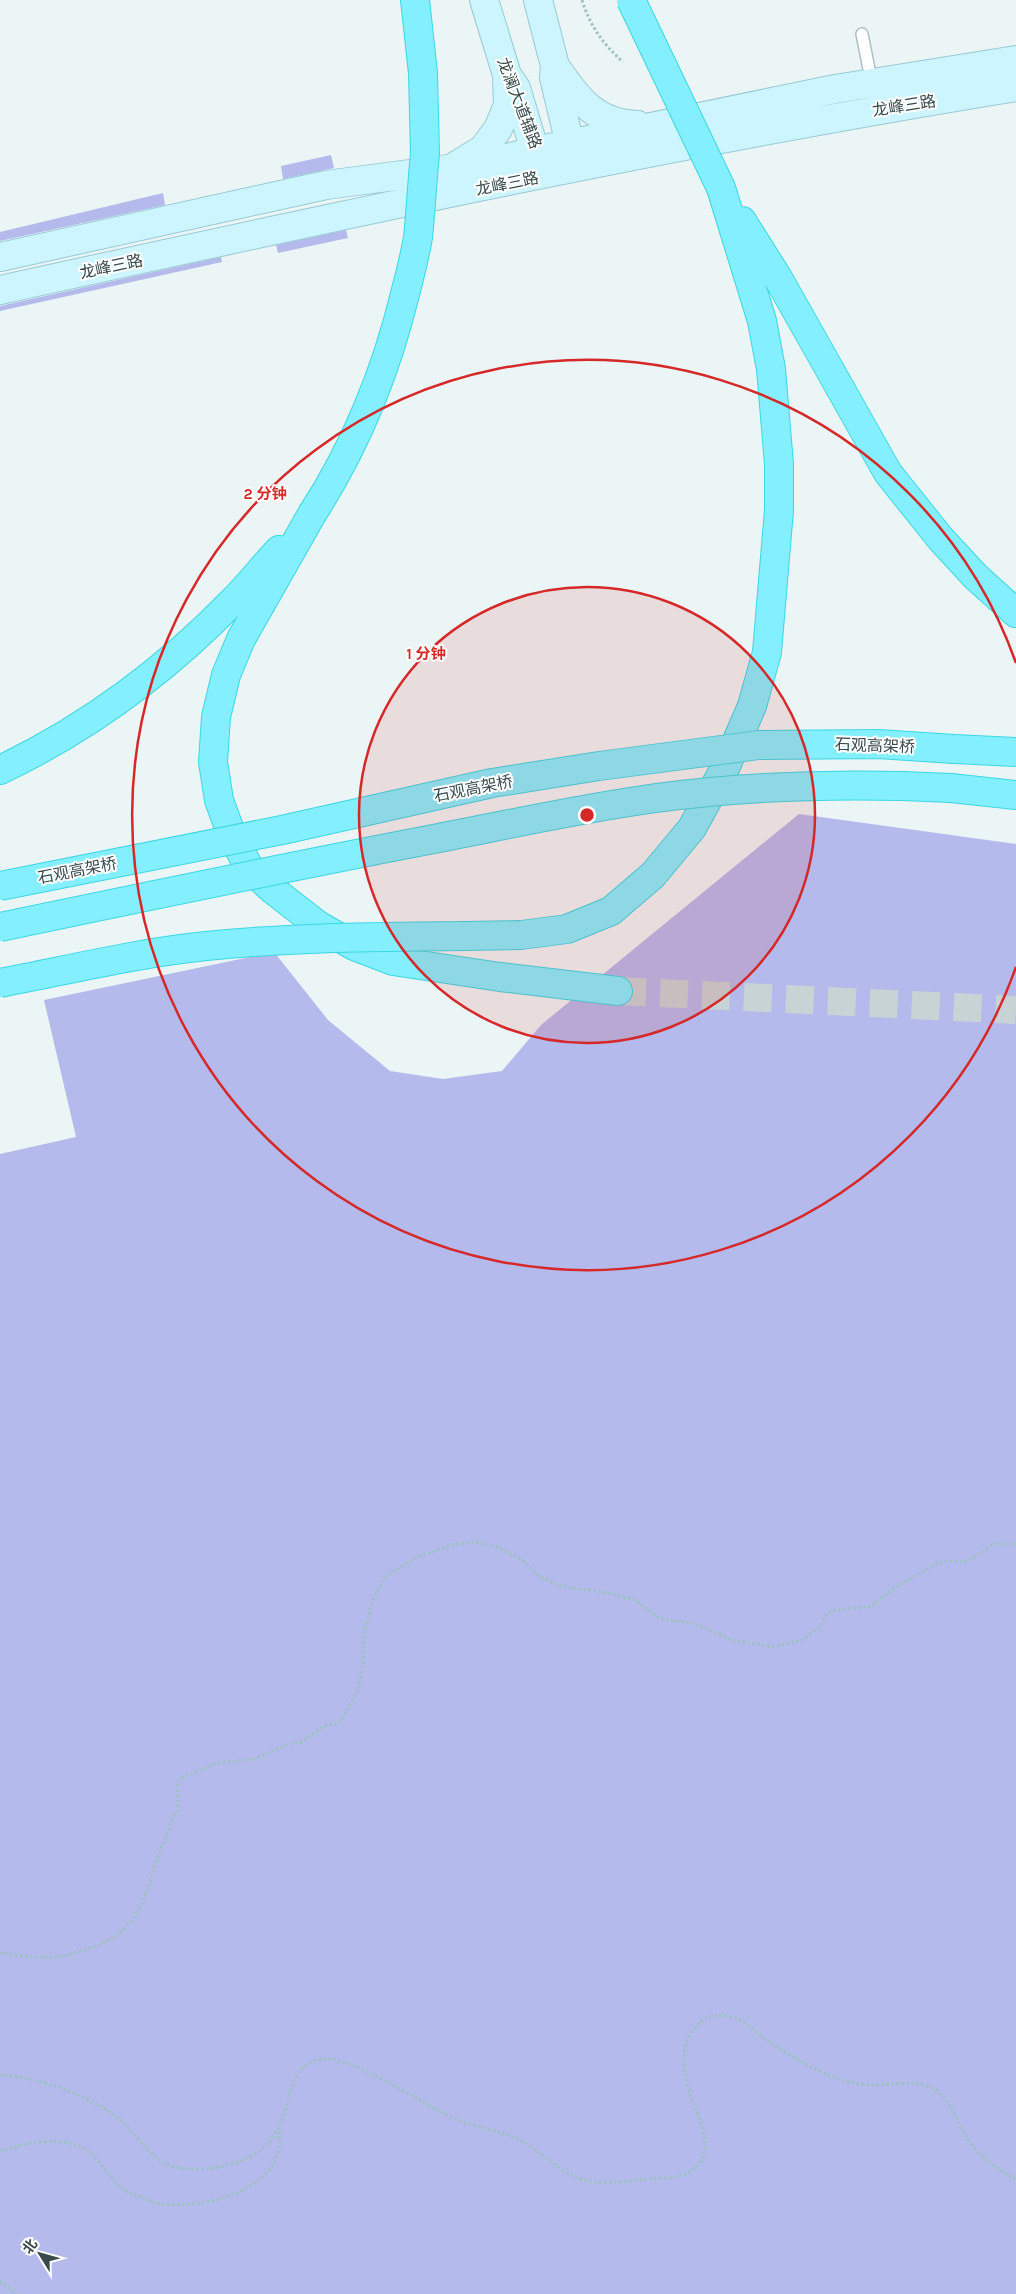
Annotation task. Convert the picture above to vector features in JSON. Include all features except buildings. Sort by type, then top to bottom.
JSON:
[{"type":"highway","points":[[415,0],[423,73],[424,154]]},
{"type":"highway","points":[[428,0],[431,22],[430,84],[417,239],[399,319],[388,355],[357,435],[330,486],[241,638],[226,675],[216,716],[213,762],[220,800],[232,836],[250,869],[273,890],[325,929],[354,946],[393,961],[500,978],[618,991]]},
{"type":"highway","points":[[631,0],[721,188],[778,278],[888,473],[946,545],[975,576],[1016,613]]},
{"type":"highway","points":[[0,983],[107,962],[205,946],[314,938],[465,936],[521,934],[567,929],[611,911],[653,875],[692,828],[726,766],[752,706],[767,652],[779,510],[779,464],[771,369],[762,321],[721,188]]},
{"type":"highway","points":[[0,770],[69,734],[115,704],[154,674],[233,601],[312,514]]},
{"type":"highway","name":"石观高架桥","points":[[0,886],[282,830],[492,783],[599,766],[759,745],[878,744],[1016,752]]},
{"type":"highway","points":[[0,927],[358,854],[598,807],[656,798],[776,786],[889,785],[951,788],[1016,795]]},
{"type":"main road","name":"龙澜大道辅路","points":[[484,0],[507,75],[516,88],[535,151],[560,172],[570,144],[554,78],[555,66],[538,0]]},
{"type":"main road","name":"龙峰三路","points":[[0,290],[323,220],[560,172],[874,97],[1016,60]]},
{"type":"main road","points":[[555,66],[578,99],[598,115],[622,125],[658,126]]},
{"type":"main road","points":[[452,168],[483,149],[498,129],[508,104],[507,75]]},
{"type":"main road","name":"龙峰三路","points":[[0,256],[326,185],[478,165],[535,151],[835,89],[874,97],[1016,87]]},
{"type":"lane","points":[[862,34],[874,97]]},
{"type":"path","points":[[582,0],[593,29],[604,45],[623,62]]},
{"type":"path","points":[[0,1953],[54,1957],[106,1942],[128,1926],[142,1908],[148,1893],[168,1827],[178,1806],[176,1788],[181,1778],[217,1763],[254,1759],[289,1744],[302,1742],[324,1726],[336,1724],[342,1720],[358,1690],[364,1661],[363,1636],[371,1605],[378,1589],[390,1573],[432,1552],[454,1544],[491,1545],[511,1553],[539,1576],[560,1586],[608,1593],[635,1600],[661,1619],[692,1623],[733,1640],[774,1647],[802,1640],[819,1628],[828,1613],[835,1610],[870,1607],[893,1589],[938,1563],[945,1561],[966,1562],[994,1544],[1016,1544]]},
{"type":"path","points":[[0,2075],[19,2076],[59,2088],[92,2102],[120,2120],[152,2155],[166,2164],[186,2169],[230,2166],[255,2154],[270,2142],[279,2129],[290,2087],[308,2064],[322,2058],[346,2064],[376,2076],[452,2118],[515,2138],[534,2148],[560,2169],[578,2179],[598,2182],[670,2178],[688,2173],[699,2162],[705,2150],[706,2136],[691,2096],[684,2066],[685,2045],[691,2032],[704,2019],[722,2015],[739,2020],[778,2048],[837,2079],[869,2085],[912,2083],[929,2087],[946,2098],[968,2139],[982,2156],[1003,2173],[1016,2179]]},
{"type":"path","points":[[0,2151],[23,2144],[56,2140],[81,2146],[129,2193],[160,2204],[194,2204],[232,2196],[270,2170],[278,2157],[281,2141],[279,2129]]},
{"type":"path","points":[[0,2281],[17,2294]]},
{"type":"shaded area","points":[[331,155],[334,168],[283,179],[281,166]]},
{"type":"shaded area","points":[[163,193],[165,205],[0,241],[0,232]]},
{"type":"shaded area","points":[[346,230],[348,238],[278,253],[276,245]]},
{"type":"shaded area","points":[[221,257],[222,262],[0,311],[0,306]]},
{"type":"shaded area","points":[[799,814],[1016,844],[1016,2294],[0,2294],[0,1154],[76,1137],[44,1000],[274,952],[328,1020],[390,1071],[443,1079],[502,1071],[541,1025]]},
{"type":"tunnel","points":[[618,991],[1016,1010]]}]
